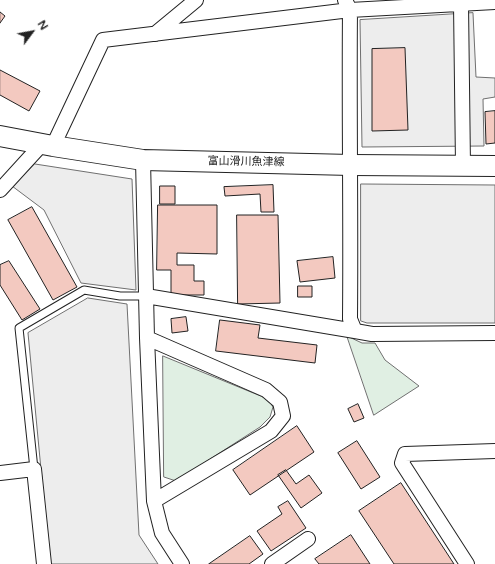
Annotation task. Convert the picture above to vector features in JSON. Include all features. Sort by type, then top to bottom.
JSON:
[{"type":"main road","name":"富山滑川魚津線","points":[[0,136],[143,160],[351,165],[495,166]]},
{"type":"street","points":[[154,34],[196,0]]},
{"type":"street","points":[[0,190],[48,145],[103,40],[154,34],[348,5],[461,4],[495,2]]},
{"type":"street","points":[[461,4],[463,166]]},
{"type":"street","points":[[348,5],[351,165],[350,319],[355,331]]},
{"type":"street","points":[[143,160],[147,338],[154,501],[162,533],[182,564]]},
{"type":"street","points":[[146,296],[372,334],[495,333]]},
{"type":"street","points":[[147,338],[266,390],[280,402],[283,416],[271,431],[154,501]]},
{"type":"street","points":[[467,564],[402,463],[405,454],[495,451]]},
{"type":"street","points":[[0,473],[34,469],[44,564]]},
{"type":"street","points":[[272,564],[308,539]]},
{"type":"lane","points":[[34,469],[19,328],[84,290],[120,296],[146,296]]},
{"type":"green space","points":[[347,336],[362,343],[375,343],[385,360],[419,386],[374,415]]},
{"type":"green space","points":[[163,356],[268,399],[273,407],[270,417],[260,427],[176,481],[164,477]]},
{"type":"shaded area","points":[[473,13],[476,77],[495,78],[495,97],[483,99],[484,146],[362,147],[360,20]]},
{"type":"shaded area","points":[[35,164],[132,179],[136,290],[81,283],[44,210],[12,186]]},
{"type":"shaded area","points":[[361,184],[495,185],[495,323],[367,323],[361,321]]},
{"type":"shaded area","points":[[88,298],[127,304],[139,535],[158,564],[50,564],[28,333]]},
{"type":"building","points":[[0,12],[5,16],[0,23]]},
{"type":"building","points":[[405,48],[408,130],[372,131],[372,49]]},
{"type":"building","points":[[0,70],[40,91],[29,111],[0,95]]},
{"type":"building","points":[[495,111],[495,143],[486,144],[485,112]]},
{"type":"building","points":[[273,185],[274,212],[261,212],[260,194],[225,196],[224,187]]},
{"type":"building","points":[[160,186],[175,186],[175,204],[160,204]]},
{"type":"building","points":[[158,205],[217,205],[217,254],[177,253],[177,265],[194,265],[194,281],[204,281],[204,295],[171,295],[171,270],[157,270]]},
{"type":"building","points":[[32,207],[77,287],[53,300],[8,220]]},
{"type":"building","points":[[237,215],[278,215],[280,303],[238,304]]},
{"type":"building","points":[[333,257],[335,278],[300,282],[297,261]]},
{"type":"building","points":[[9,261],[40,309],[22,320],[0,285],[0,265]]},
{"type":"building","points":[[298,286],[312,286],[312,297],[298,297]]},
{"type":"building","points":[[186,317],[188,331],[172,333],[171,319]]},
{"type":"building","points":[[220,320],[260,325],[258,338],[317,345],[315,363],[216,351]]},
{"type":"building","points":[[358,404],[364,418],[354,422],[348,409]]},
{"type":"building","points":[[297,426],[314,452],[250,495],[233,470]]},
{"type":"building","points":[[357,441],[380,477],[361,489],[338,453]]},
{"type":"building","points":[[286,470],[296,484],[309,475],[322,493],[301,508],[278,475]]},
{"type":"building","points":[[401,483],[454,564],[394,564],[359,511]]},
{"type":"building","points":[[288,501],[306,528],[271,551],[257,531],[282,514],[278,507]]},
{"type":"building","points":[[351,535],[370,564],[319,564],[315,559]]},
{"type":"building","points":[[250,536],[263,554],[249,564],[209,564]]}]
